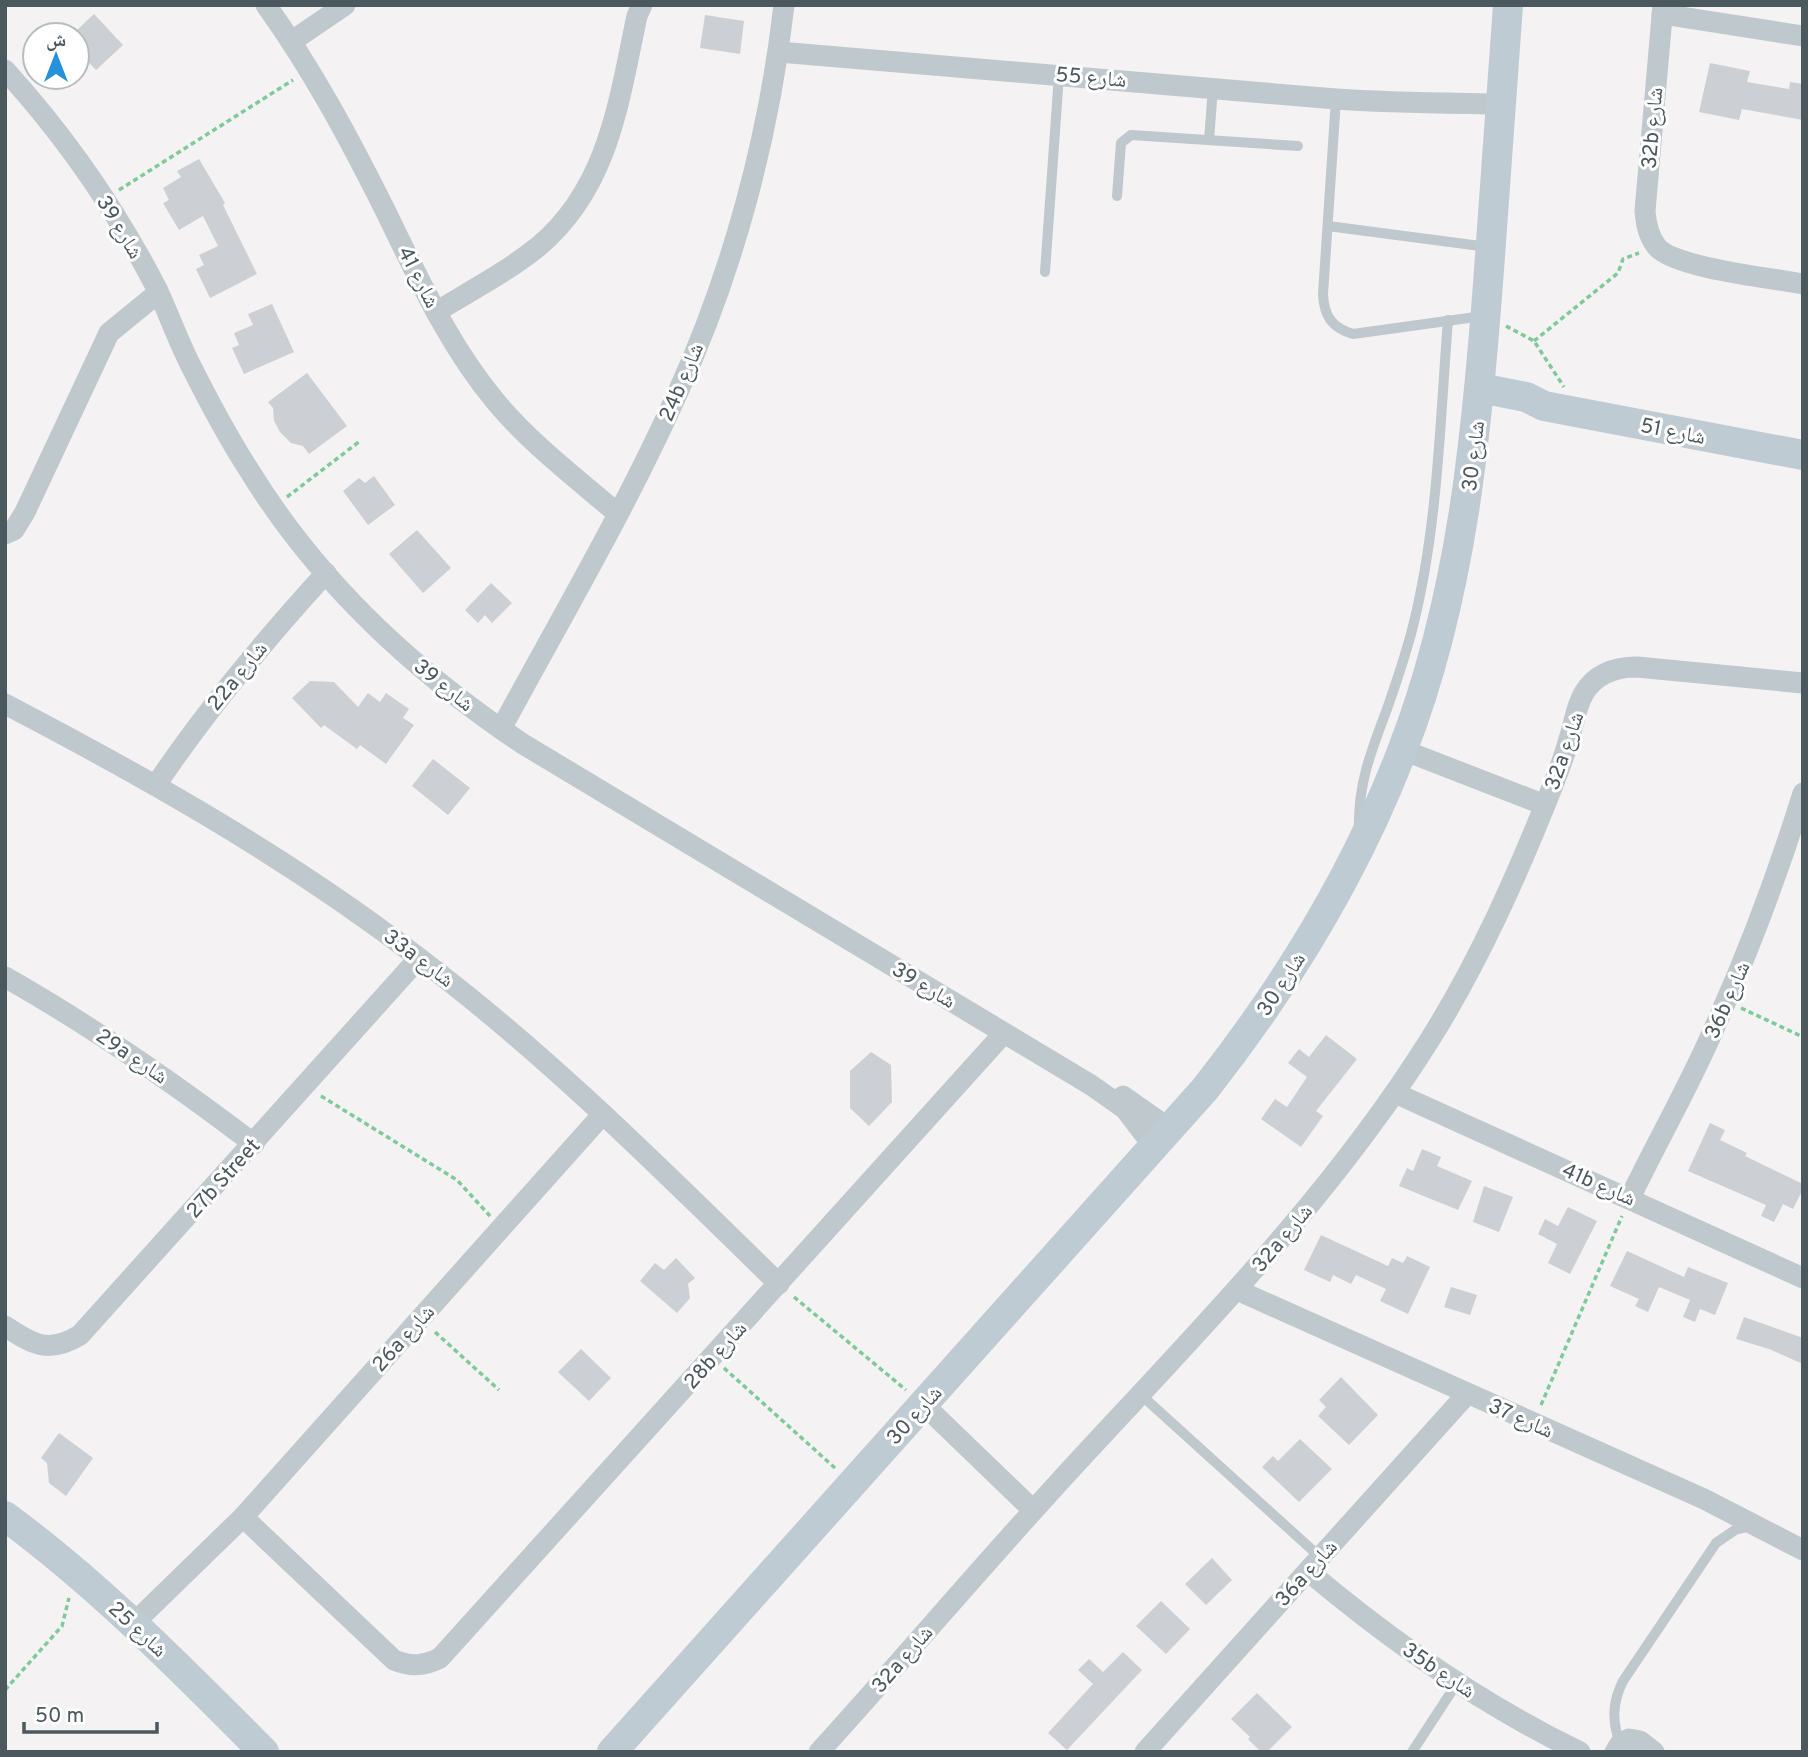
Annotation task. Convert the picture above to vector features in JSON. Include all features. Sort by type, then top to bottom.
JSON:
[{"type":"street","name":"شارع 41","points":[[267,5],[310,69],[346,132],[436,312],[463,357],[496,402],[534,441],[618,514]]},
{"type":"street","points":[[292,41],[345,5]]},
{"type":"street","name":"24b شارع","points":[[501,729],[618,514],[680,389],[725,268],[749,190],[779,52],[784,5]]},
{"type":"street","name":"شارع 30","points":[[612,1752],[1162,1138],[1226,1062],[1273,998],[1315,931],[1359,851],[1403,750],[1434,653],[1458,554],[1480,395],[1508,5]]},
{"type":"street","points":[[436,312],[515,264],[540,245],[581,197],[597,170],[609,141],[638,9]]},
{"type":"street","points":[[1662,10],[1803,36]]},
{"type":"street","name":"32b شارع","points":[[1657,247],[1646,224],[1646,211],[1662,10]]},
{"type":"street","name":"شارع 55","points":[[779,52],[1403,104],[1423,110],[1500,111]]},
{"type":"street","name":"شارع 39","points":[[5,70],[81,162],[105,200],[158,293],[189,362],[250,472],[326,573],[391,641],[463,702],[501,729],[1091,1085],[1162,1138]]},
{"type":"street","points":[[1657,247],[1680,261],[1803,284]]},
{"type":"street","points":[[5,534],[14,530],[25,512],[109,333],[158,293]]},
{"type":"street","name":"شارع 51","points":[[1480,395],[1526,397],[1544,406],[1803,455]]},
{"type":"street","name":"22a شارع","points":[[156,785],[193,729],[235,676],[326,573]]},
{"type":"street","name":"32a شارع","points":[[822,1751],[1033,1510],[1294,1226],[1395,1093],[1464,982],[1521,865],[1584,693],[1601,675],[1624,667],[1803,683]]},
{"type":"street","name":"33a شارع","points":[[5,704],[156,785],[291,867],[419,958],[482,1007],[603,1114],[779,1284]]},
{"type":"street","points":[[1403,750],[1545,805]]},
{"type":"street","name":"36b شارع","points":[[1630,1198],[1727,1001],[1749,950],[1803,793]]},
{"type":"street","name":"27b Street","points":[[5,1326],[30,1342],[43,1346],[56,1346],[80,1335],[419,958]]},
{"type":"street","name":"29a شارع","points":[[5,977],[120,1046],[254,1144]]},
{"type":"street","name":"28b شارع","points":[[243,1517],[394,1661],[419,1666],[440,1658],[1004,1033]]},
{"type":"street","name":"41b شارع","points":[[1395,1093],[1803,1278]]},
{"type":"street","name":"26a شارع","points":[[138,1628],[189,1579],[200,1561],[243,1517],[603,1114]]},
{"type":"street","name":"شارع 37","points":[[1237,1290],[1758,1525],[1803,1550]]},
{"type":"street","name":"36a شارع","points":[[1145,1752],[1467,1394]]},
{"type":"street","points":[[924,1405],[1033,1510]]},
{"type":"street","name":"شارع 25","points":[[5,1516],[76,1572],[138,1628],[264,1752]]},
{"type":"street","name":"35b شارع","points":[[1314,1564],[1381,1630],[1457,1683],[1531,1727],[1580,1752]]},
{"type":"street","points":[[1618,1748],[1629,1739],[1635,1739],[1654,1752]]},
{"type":"lane","points":[[1045,272],[1059,75]]},
{"type":"lane","points":[[1209,140],[1213,88]]},
{"type":"lane","points":[[1336,99],[1324,308],[1329,321],[1340,330],[1353,334],[1485,315]]},
{"type":"lane","points":[[1117,196],[1120,149],[1125,138],[1138,135],[1298,146]]},
{"type":"lane","points":[[1328,226],[1490,247]]},
{"type":"lane","points":[[1359,851],[1358,815],[1363,780],[1372,745],[1401,667],[1423,576],[1430,530],[1448,320]]},
{"type":"lane","points":[[1140,1394],[1314,1564]]},
{"type":"lane","points":[[1618,1748],[1614,1706],[1623,1681],[1716,1543],[1735,1530],[1758,1525]]},
{"type":"lane","points":[[1412,1752],[1457,1683]]},
{"type":"path","points":[[105,200],[310,69]]},
{"type":"path","points":[[1534,341],[1618,273],[1623,259],[1657,247]]},
{"type":"path","points":[[1485,315],[1534,341],[1581,413]]},
{"type":"path","points":[[274,507],[360,441]]},
{"type":"path","points":[[1727,1001],[1803,1037]]},
{"type":"path","points":[[307,1085],[352,1117],[457,1180],[501,1228]]},
{"type":"path","points":[[1533,1423],[1630,1198]]},
{"type":"path","points":[[779,1284],[924,1405]]},
{"type":"path","points":[[420,1318],[499,1390]]},
{"type":"path","points":[[713,1358],[852,1484]]},
{"type":"path","points":[[5,1689],[62,1626],[76,1572]]},
{"type":"building","points":[[94,14],[123,45],[96,70],[91,65],[91,21],[87,21]]},
{"type":"building","points":[[705,15],[744,21],[740,54],[700,48]]},
{"type":"building","points":[[1710,63],[1750,71],[1747,82],[1789,89],[1790,82],[1803,84],[1803,120],[1742,109],[1739,120],[1699,112]]},
{"type":"building","points":[[199,159],[225,203],[223,205],[257,274],[210,298],[196,269],[204,265],[199,255],[218,246],[203,216],[179,230],[163,203],[169,200],[163,188],[181,177],[177,171]]},
{"type":"building","points":[[272,304],[294,352],[244,374],[232,348],[239,345],[234,333],[253,325],[248,314]]},
{"type":"building","points":[[307,373],[347,426],[309,454],[303,446],[291,443],[280,432],[274,421],[273,408],[268,402]]},
{"type":"building","points":[[374,476],[395,505],[368,525],[343,491],[359,478],[365,483]]},
{"type":"building","points":[[417,530],[451,568],[423,593],[389,554]]},
{"type":"building","points":[[491,583],[512,603],[492,623],[485,615],[478,623],[465,610]]},
{"type":"building","points":[[310,681],[334,682],[358,707],[368,693],[380,702],[386,693],[409,709],[403,718],[414,725],[386,764],[360,745],[357,749],[324,725],[321,728],[292,698]]},
{"type":"building","points":[[433,759],[470,788],[448,815],[412,786]]},
{"type":"building","points":[[1326,1035],[1357,1059],[1316,1111],[1323,1116],[1301,1147],[1261,1119],[1275,1099],[1287,1107],[1307,1077],[1288,1063],[1299,1049],[1309,1057]]},
{"type":"building","points":[[871,1052],[891,1065],[892,1102],[869,1126],[850,1108],[850,1071]]},
{"type":"building","points":[[1710,1123],[1725,1130],[1720,1140],[1747,1153],[1745,1156],[1803,1184],[1793,1209],[1783,1204],[1774,1222],[1761,1216],[1766,1205],[1688,1171]]},
{"type":"building","points":[[1422,1149],[1441,1157],[1437,1166],[1472,1181],[1458,1210],[1399,1186],[1407,1168],[1413,1171]]},
{"type":"building","points":[[1484,1186],[1513,1197],[1499,1232],[1473,1222]]},
{"type":"building","points":[[1568,1207],[1597,1221],[1570,1274],[1548,1263],[1557,1244],[1538,1234],[1545,1219],[1558,1226]]},
{"type":"building","points":[[1321,1235],[1388,1266],[1392,1258],[1403,1263],[1407,1256],[1430,1267],[1408,1314],[1380,1301],[1386,1289],[1356,1275],[1351,1284],[1333,1275],[1330,1282],[1304,1270]]},
{"type":"building","points":[[1627,1251],[1684,1277],[1688,1267],[1728,1283],[1715,1315],[1700,1309],[1695,1322],[1683,1317],[1690,1300],[1659,1287],[1648,1312],[1635,1306],[1639,1299],[1610,1286]]},
{"type":"building","points":[[676,1258],[695,1278],[688,1284],[690,1298],[677,1313],[640,1281],[655,1263],[664,1270]]},
{"type":"building","points":[[1451,1287],[1477,1295],[1470,1315],[1444,1307]]},
{"type":"building","points":[[1744,1317],[1803,1338],[1803,1364],[1769,1349],[1736,1339]]},
{"type":"building","points":[[581,1349],[611,1378],[589,1401],[558,1372]]},
{"type":"building","points":[[1341,1377],[1378,1415],[1349,1445],[1318,1416],[1326,1407],[1319,1400]]},
{"type":"building","points":[[59,1433],[93,1458],[66,1496],[49,1483],[47,1463],[41,1458]]},
{"type":"building","points":[[1300,1439],[1332,1469],[1299,1502],[1262,1467],[1273,1456],[1278,1461]]},
{"type":"building","points":[[1212,1558],[1232,1580],[1206,1605],[1185,1584]]},
{"type":"building","points":[[1161,1601],[1190,1629],[1166,1654],[1136,1626]]},
{"type":"building","points":[[1123,1652],[1142,1670],[1067,1750],[1048,1733],[1093,1684],[1078,1670],[1089,1659],[1103,1672]]},
{"type":"building","points":[[1257,1693],[1292,1727],[1267,1752],[1261,1752],[1231,1719]]}]
